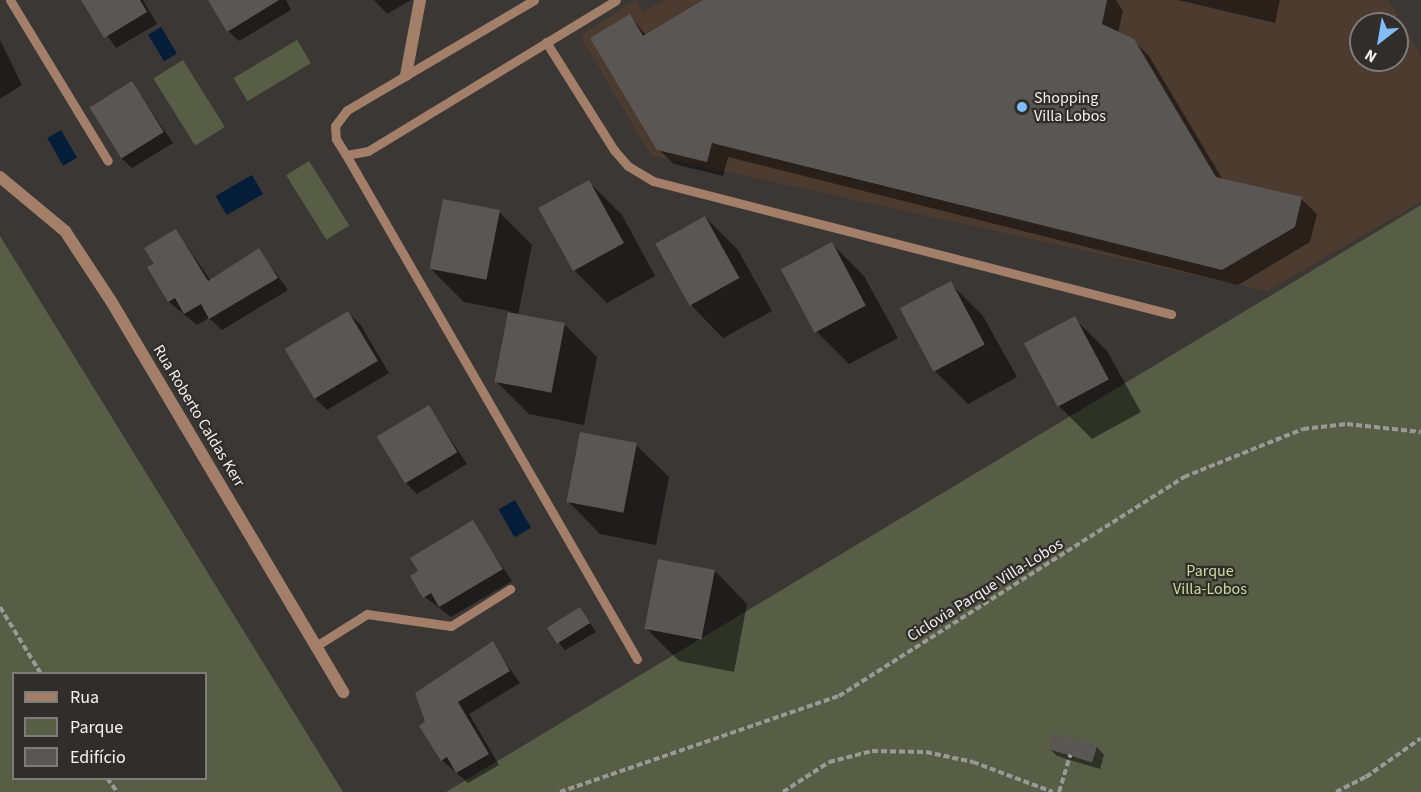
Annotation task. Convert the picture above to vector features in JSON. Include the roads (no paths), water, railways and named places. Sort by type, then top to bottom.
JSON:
[{"type":"street","points":[[406,75],[420,0]]},
{"type":"street","name":"Rua Roberto Caldas Kerr","points":[[0,177],[65,231],[111,301],[343,692]]},
{"type":"lane","points":[[10,0],[108,161]]},
{"type":"lane","points":[[534,0],[338,118],[336,140],[637,659]]},
{"type":"lane","points":[[346,155],[368,151],[546,42],[605,3],[616,0]]},
{"type":"lane","points":[[546,42],[614,150],[628,166],[654,181],[1172,314]]},
{"type":"lane","points":[[316,646],[367,614],[451,626],[510,589]]},
{"type":"water","points":[[161,27],[177,54],[164,61],[148,35]]},
{"type":"water","points":[[61,130],[77,158],[63,166],[47,138]]},
{"type":"water","points":[[252,175],[263,194],[227,215],[216,196]]},
{"type":"water","points":[[515,500],[531,528],[515,537],[499,510]]},
{"type":"place","name":"Shopping Villa Lobos","points":[[1022,107]]},
{"type":"park label","name":"Parque Villa-Lobos","points":[[1210,580]]}]
